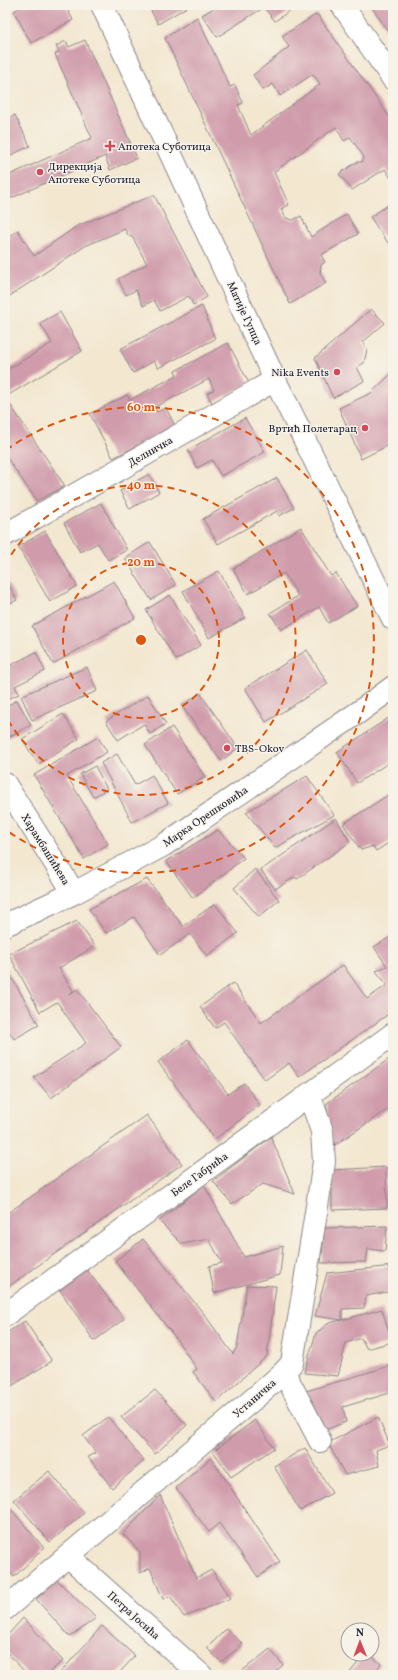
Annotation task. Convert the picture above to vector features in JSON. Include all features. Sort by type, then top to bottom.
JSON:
[{"type":"street","name":"Матије Гупца","points":[[102,5],[275,380],[393,619]]},
{"type":"street","points":[[342,5],[393,79]]},
{"type":"street","name":"Делничка","points":[[5,535],[275,380]]},
{"type":"street","name":"Марка Орешковића","points":[[5,925],[74,893],[164,845],[359,712],[393,687]]},
{"type":"street","name":"Харамбашићева","points":[[5,784],[74,893]]},
{"type":"street","name":"Беле Габрића","points":[[5,1315],[393,1034]]},
{"type":"street","name":"Устаничка","points":[[5,1609],[284,1372],[292,1363],[324,1162],[322,1131],[309,1094]]},
{"type":"street","points":[[284,1372],[320,1441]]},
{"type":"street","name":"Петра Јосића","points":[[68,1556],[201,1675]]},
{"type":"building","points":[[25,5],[65,5],[73,20],[31,43],[14,11]]},
{"type":"building","points":[[148,5],[186,5],[187,7],[158,24]]},
{"type":"building","points":[[219,5],[298,5],[275,21],[263,8],[217,37],[202,15]]},
{"type":"building","points":[[370,5],[393,5],[393,38]]},
{"type":"building","points":[[317,14],[393,122],[393,181],[385,169],[352,190],[339,174],[357,162],[362,162],[364,157],[350,137],[344,141],[336,127],[274,172],[289,205],[281,209],[286,218],[293,220],[301,216],[311,237],[347,214],[358,234],[321,255],[325,262],[321,265],[320,273],[326,283],[290,304],[165,38],[197,17],[230,87],[235,85],[243,103],[238,105],[251,135],[320,84],[313,74],[280,96],[273,84],[263,90],[253,75],[289,47],[282,36]]},
{"type":"building","points":[[85,40],[137,158],[110,170],[105,156],[5,201],[5,177],[92,138],[55,54],[59,52],[56,46],[66,41],[69,47]]},
{"type":"building","points":[[15,115],[30,146],[5,158],[5,120]]},
{"type":"building","points":[[154,195],[207,297],[193,305],[189,296],[160,311],[154,300],[143,306],[136,290],[126,295],[118,279],[147,264],[133,238],[128,235],[125,229],[85,246],[5,299],[5,239],[18,230],[34,256],[77,226]]},
{"type":"building","points":[[393,202],[393,240],[388,243],[370,217]]},
{"type":"building","points":[[202,306],[215,339],[158,368],[154,361],[133,373],[120,349]]},
{"type":"building","points":[[371,309],[385,323],[363,342],[367,349],[364,363],[357,367],[364,381],[333,398],[315,358]]},
{"type":"building","points":[[60,312],[82,351],[5,397],[5,371],[52,343],[40,323]]},
{"type":"building","points":[[228,343],[249,383],[212,403],[207,393],[214,390],[209,379],[155,407],[157,412],[166,408],[175,426],[113,458],[90,414],[127,395],[130,400],[177,375],[175,371]]},
{"type":"building","points":[[393,372],[393,403],[390,406],[393,412],[393,443],[361,459],[339,408],[371,393]]},
{"type":"building","points":[[5,397],[65,486],[37,501],[5,455],[5,433],[9,431],[5,425]]},
{"type":"building","points":[[245,418],[265,452],[221,476],[212,460],[197,468],[188,450]]},
{"type":"building","points":[[149,474],[159,492],[130,509],[120,491]]},
{"type":"building","points":[[277,478],[294,508],[279,516],[277,511],[218,544],[203,519]]},
{"type":"building","points":[[101,503],[127,550],[108,560],[98,543],[80,552],[64,523]]},
{"type":"building","points":[[301,527],[331,576],[336,573],[357,606],[328,623],[319,607],[281,630],[270,613],[298,596],[284,573],[248,594],[233,569]]},
{"type":"building","points":[[45,531],[77,586],[50,602],[18,547]]},
{"type":"building","points":[[150,542],[176,585],[151,600],[125,558]]},
{"type":"building","points":[[219,571],[245,618],[209,638],[183,591]]},
{"type":"building","points":[[5,578],[17,600],[5,606]]},
{"type":"building","points":[[114,581],[135,618],[53,664],[32,626]]},
{"type":"building","points":[[170,595],[201,645],[176,660],[146,610]]},
{"type":"building","points":[[307,650],[328,684],[266,722],[245,688]]},
{"type":"building","points":[[36,652],[45,671],[15,686],[19,694],[5,700],[5,668]]},
{"type":"building","points":[[87,667],[97,691],[32,720],[21,696]]},
{"type":"building","points":[[200,693],[238,748],[221,761],[182,706]]},
{"type":"building","points":[[148,695],[166,724],[150,734],[144,724],[118,740],[106,721]]},
{"type":"building","points":[[17,700],[31,725],[7,738],[5,734],[5,707]]},
{"type":"building","points":[[63,714],[79,739],[38,764],[22,739]]},
{"type":"building","points":[[393,715],[393,760],[357,783],[337,752]]},
{"type":"building","points":[[172,727],[205,777],[177,794],[145,745]]},
{"type":"building","points":[[98,737],[107,752],[67,776],[108,844],[84,859],[34,775]]},
{"type":"building","points":[[117,754],[135,785],[152,775],[168,803],[132,822],[101,763]]},
{"type":"building","points":[[95,766],[107,789],[93,797],[80,774]]},
{"type":"building","points":[[307,776],[334,815],[275,848],[246,812]]},
{"type":"building","points":[[393,792],[393,840],[376,851],[373,846],[361,850],[343,824]]},
{"type":"building","points":[[336,818],[350,842],[297,879],[295,877],[275,889],[261,870]]},
{"type":"building","points":[[218,830],[244,858],[193,898],[166,861]]},
{"type":"building","points":[[255,869],[279,900],[259,917],[234,888]]},
{"type":"building","points":[[147,879],[183,926],[215,904],[238,933],[207,956],[190,934],[160,955],[134,917],[106,933],[89,909]]},
{"type":"building","points":[[77,921],[95,946],[59,968],[73,991],[68,995],[77,989],[121,1047],[51,1098],[34,1077],[86,1043],[57,1002],[40,1012],[9,954]]},
{"type":"building","points":[[393,935],[393,1011],[299,1077],[289,1063],[265,1080],[224,1022],[215,1028],[200,1007],[233,983],[261,1023],[343,965],[367,999],[387,985],[376,971],[387,966],[374,947]]},
{"type":"building","points":[[5,966],[39,1025],[14,1039],[5,1025]]},
{"type":"building","points":[[188,1040],[228,1094],[244,1083],[260,1105],[215,1139],[158,1062]]},
{"type":"building","points":[[393,1056],[393,1106],[333,1146],[326,1104]]},
{"type":"building","points":[[147,1115],[182,1164],[5,1289],[5,1215]]},
{"type":"building","points":[[271,1137],[295,1194],[263,1184],[232,1204],[213,1181]]},
{"type":"building","points":[[386,1167],[387,1208],[332,1210],[332,1170]]},
{"type":"building","points":[[204,1185],[244,1257],[283,1246],[280,1275],[214,1293],[209,1266],[222,1263],[209,1239],[182,1244],[159,1221]]},
{"type":"building","points":[[387,1226],[385,1251],[368,1249],[366,1262],[321,1263],[325,1228]]},
{"type":"building","points":[[143,1239],[204,1314],[233,1354],[237,1347],[247,1285],[276,1286],[267,1356],[216,1402],[193,1372],[197,1369],[175,1337],[115,1261]]},
{"type":"building","points":[[393,1266],[393,1291],[366,1296],[364,1308],[342,1309],[342,1320],[315,1316],[327,1273]]},
{"type":"building","points":[[87,1270],[124,1319],[94,1341],[60,1290]]},
{"type":"building","points":[[382,1309],[392,1342],[367,1349],[361,1338],[346,1343],[338,1376],[304,1373],[316,1333],[329,1323]]},
{"type":"building","points":[[25,1321],[52,1361],[5,1390],[5,1334]]},
{"type":"building","points":[[393,1365],[393,1392],[343,1407],[346,1422],[322,1431],[306,1391]]},
{"type":"building","points":[[155,1390],[187,1425],[155,1454],[121,1417]]},
{"type":"building","points":[[108,1417],[144,1461],[112,1488],[88,1457],[96,1453],[83,1436]]},
{"type":"building","points":[[378,1417],[390,1445],[376,1450],[379,1466],[345,1475],[328,1443]]},
{"type":"building","points":[[255,1420],[274,1448],[231,1477],[213,1451]]},
{"type":"building","points":[[305,1448],[332,1493],[300,1511],[274,1466]]},
{"type":"building","points":[[211,1458],[280,1562],[258,1577],[219,1523],[209,1532],[176,1488]]},
{"type":"building","points":[[49,1471],[84,1513],[50,1542],[14,1500]]},
{"type":"building","points":[[160,1495],[196,1578],[212,1570],[231,1598],[184,1617],[170,1596],[163,1599],[150,1568],[140,1573],[140,1552],[123,1534]]},
{"type":"building","points":[[10,1508],[44,1548],[14,1577],[5,1567],[5,1512]]},
{"type":"building","points":[[57,1580],[96,1618],[70,1637],[36,1599]]},
{"type":"building","points":[[23,1618],[63,1661],[46,1675],[28,1675],[5,1651],[5,1638]]},
{"type":"building","points":[[102,1626],[135,1656],[117,1675],[58,1675]]},
{"type":"building","points":[[226,1629],[243,1644],[221,1662],[207,1648]]},
{"type":"building","points":[[270,1649],[283,1665],[272,1675],[237,1675]]},
{"type":"building","points":[[359,1662],[379,1662],[381,1664],[372,1675],[348,1675]]},
{"type":"place","name":"Апотека Суботица","points":[[110,146]]},
{"type":"place","name":"Дирекција Апотеке Суботица","points":[[40,172]]},
{"type":"place","name":"Nika Events","points":[[337,372]]},
{"type":"place","name":"Вртић Полетарац","points":[[365,428]]},
{"type":"place","name":"TBS-Okov","points":[[227,748]]}]
